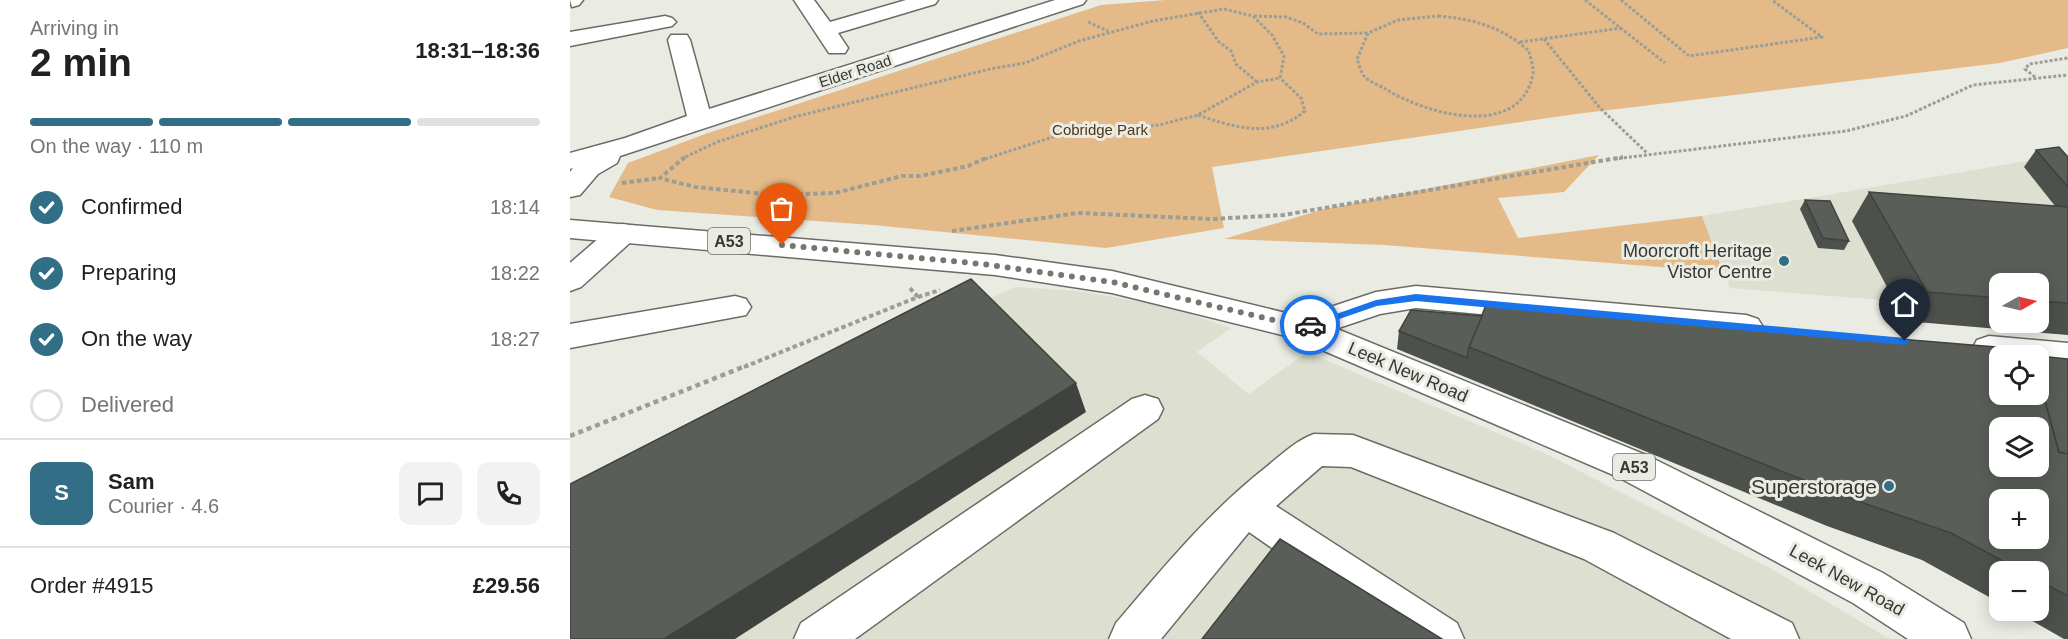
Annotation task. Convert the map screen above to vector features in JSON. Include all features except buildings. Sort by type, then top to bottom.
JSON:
[{"type":"main road","points":[[804,0],[849,65],[856,70]]},
{"type":"main road","name":"Elder Road","points":[[570,161],[634,144],[705,118],[1069,1]]},
{"type":"main road","points":[[825,30],[916,2]]},
{"type":"main road","points":[[579,45],[672,31],[705,118]]},
{"type":"main road","points":[[579,45],[637,42]]},
{"type":"main road","name":"Elder Road","points":[[570,189],[588,168],[634,144]]},
{"type":"main road","name":"Leek New Road","points":[[570,229],[995,265],[1112,282],[1303,327],[1632,466],[1868,588],[1948,639]]},
{"type":"main road","points":[[570,280],[623,233]]},
{"type":"main road","points":[[1303,327],[1376,303],[1416,297],[1777,330]]},
{"type":"main road","points":[[570,336],[735,307]]},
{"type":"main road","points":[[1963,346],[2068,356]]},
{"type":"main road","points":[[817,639],[1144,409]]},
{"type":"main road","points":[[1132,639],[1187,570],[1246,508],[1314,450],[1353,451],[1599,546],[1776,639]]},
{"type":"main road","points":[[1246,508],[1441,639]]},
{"type":"path","points":[[1585,0],[1665,63]]},
{"type":"path","points":[[1621,0],[1689,56],[1739,48],[1774,47],[1822,37],[1815,28],[1772,0]]},
{"type":"path","points":[[1280,78],[1257,82],[1197,115],[1159,125],[1062,135],[996,154],[968,166],[921,176],[902,176],[835,193],[777,195],[695,187],[660,178],[681,159],[717,142],[794,117],[990,69],[1025,63],[1079,41],[1198,12],[1224,9],[1253,16],[1286,17],[1303,23],[1318,34],[1368,33],[1398,20],[1438,16],[1473,18],[1498,28],[1520,42],[1528,51],[1533,73],[1521,101],[1500,112],[1464,117],[1421,106],[1394,95],[1364,76],[1357,59],[1368,33]]},
{"type":"path","points":[[1198,12],[1219,42],[1231,51],[1236,64],[1257,82]]},
{"type":"path","points":[[1253,16],[1272,35],[1284,56],[1280,78]]},
{"type":"path","points":[[1520,42],[1622,28]]},
{"type":"path","points":[[1544,39],[1600,108],[1648,153]]},
{"type":"path","points":[[2036,78],[2025,69],[2029,64],[2068,58]]},
{"type":"path","points":[[951,231],[1078,213],[1212,219],[1283,215],[1648,153],[1846,131],[1906,116],[1973,85],[2068,75]]},
{"type":"path","points":[[1197,115],[1236,129],[1261,130],[1294,123],[1305,111],[1302,98],[1280,78]]},
{"type":"path","points":[[570,436],[918,297],[907,284]]},
{"type":"shaded area","points":[[2068,154],[2068,335],[2045,333],[2049,333],[2049,273],[1989,273],[1989,328],[1905,321],[1894,301],[1730,288],[1702,216]]},
{"type":"shaded area","points":[[1015,287],[1077,291],[1162,305],[1231,328],[1197,352],[1249,394],[1307,352],[1544,453],[1770,568],[1890,639],[570,639],[599,477]]},
{"type":"green space","name":"Cobridge Park","points":[[1165,0],[2068,0],[2068,48],[2000,63],[1576,114],[1212,167],[1224,228],[1106,248],[873,225],[657,210],[609,197],[628,163],[705,134],[1101,5]]},
{"type":"green space","points":[[1599,155],[1564,192],[1498,198],[1518,238],[1702,216],[1723,272],[1384,245],[1224,239],[1324,209]]},
{"type":"way so far","points":[[782,245],[982,264],[1112,282],[1303,327],[1310,325]]},
{"type":"place","name":"Moorcroft Heritage Vistor Centre","points":[[1784,261]]},
{"type":"place","name":"Superstorage","points":[[1889,486]]},
{"type":"route","points":[[1310,325],[1376,303],[1416,297],[1905,341]]}]
